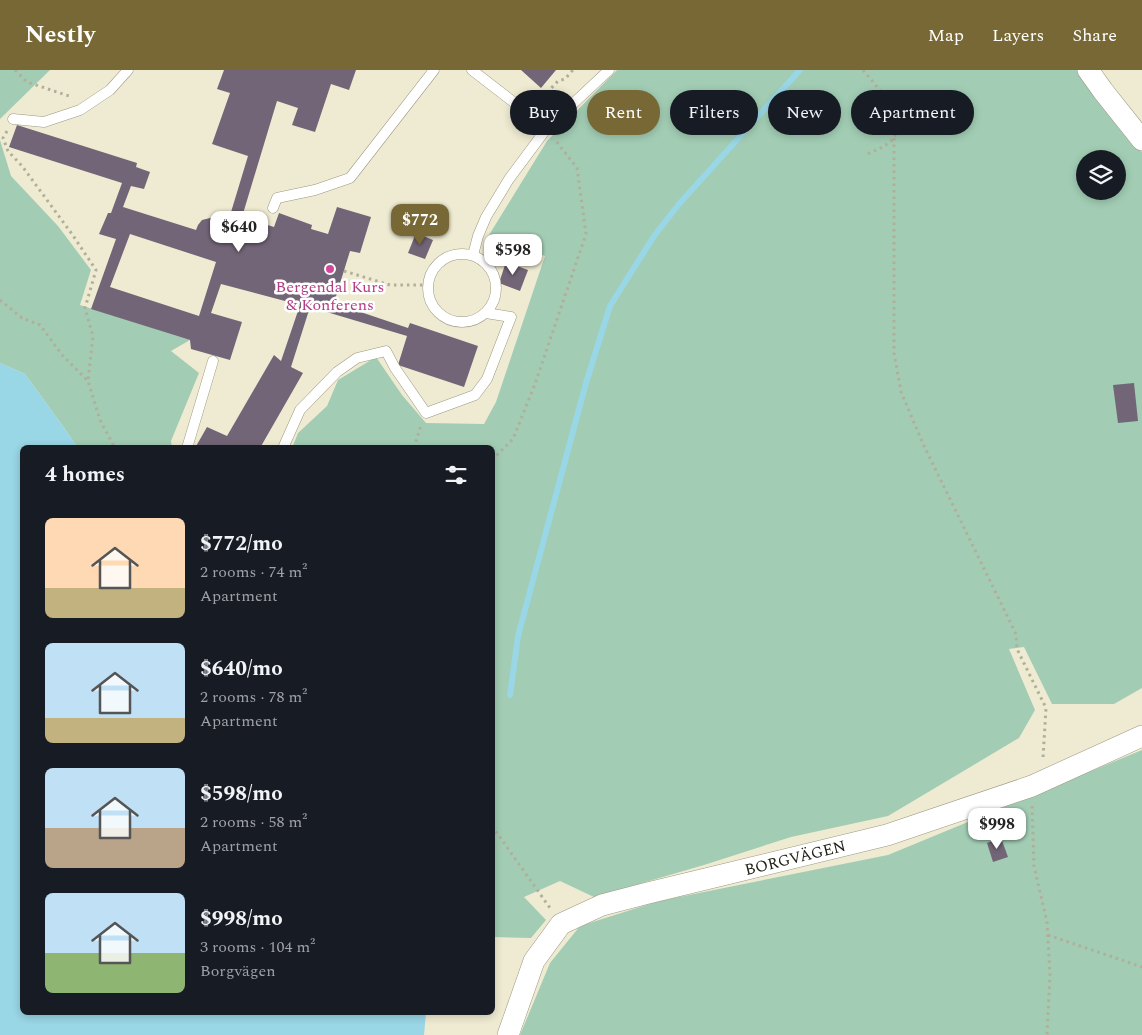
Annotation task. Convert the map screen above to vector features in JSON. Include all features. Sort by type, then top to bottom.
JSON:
[{"type":"street","points":[[1088,70],[1142,140]]},
{"type":"street","name":"BORGVÄGEN","points":[[508,1035],[534,961],[561,924],[602,905],[887,835],[1032,786],[1142,736]]},
{"type":"lane","points":[[13,119],[44,122],[80,110],[110,90],[128,70]]},
{"type":"lane","points":[[272,208],[278,198],[315,190],[350,178],[434,70]]},
{"type":"lane","points":[[472,70],[510,99]]},
{"type":"lane","points":[[577,100],[609,70]]},
{"type":"lane","points":[[473,255],[486,217],[509,179],[542,135]]},
{"type":"lane","points":[[455,254],[473,255],[489,267],[495,278],[497,289],[494,301],[486,313],[476,320],[465,322],[453,321],[442,316],[434,308],[429,297],[428,285],[431,274],[435,267],[444,259],[455,254]]},
{"type":"lane","points":[[284,445],[300,410],[337,372],[357,358],[386,351],[395,368],[426,413],[475,395],[487,379],[511,317],[486,313]]},
{"type":"lane","points":[[188,445],[213,361]]},
{"type":"path","points":[[15,70],[27,82],[90,103]]},
{"type":"path","points":[[549,90],[558,80],[565,79],[573,70]]},
{"type":"path","points":[[862,70],[900,114],[894,138],[894,352],[901,392],[924,446],[1016,634],[1018,649],[1046,708],[1044,748]]},
{"type":"path","points":[[13,119],[3,138],[8,151],[28,173],[96,270],[85,308],[93,336],[88,381],[100,420],[113,445]]},
{"type":"path","points":[[495,457],[513,440],[586,234],[576,168],[552,135]]},
{"type":"path","points":[[867,154],[882,148],[894,138]]},
{"type":"path","points":[[344,271],[390,285],[428,285]]},
{"type":"path","points":[[0,300],[22,318],[40,325],[63,356],[88,381]]},
{"type":"path","points":[[415,445],[419,432]]},
{"type":"path","points":[[1032,786],[1034,866],[1047,922],[1050,975],[1047,1035]]},
{"type":"path","points":[[495,830],[561,924]]},
{"type":"path","points":[[1047,935],[1142,966]]},
{"type":"green space","points":[[0,70],[50,70],[0,119]]},
{"type":"green space","points":[[617,70],[1079,70],[1142,152],[1142,688],[1114,704],[1052,704],[1024,647],[1009,649],[1035,710],[1019,738],[888,816],[791,837],[594,897],[560,881],[524,897],[546,920],[531,938],[495,937],[495,445],[293,445],[298,433],[327,406],[338,380],[376,357],[402,395],[426,423],[484,424],[496,402],[545,256],[489,235],[547,141],[553,135],[577,135],[577,111],[587,100],[587,135],[660,135],[660,90],[597,90]]},
{"type":"green space","points":[[0,140],[11,176],[58,226],[91,270],[80,305],[190,340],[171,351],[199,373],[171,441],[172,445],[76,445],[25,374],[0,363]]},
{"type":"green space","points":[[1142,750],[1142,1035],[520,1035],[550,963],[580,926],[659,901],[888,855]]},
{"type":"water","points":[[0,363],[25,374],[76,445],[20,445],[20,1015],[426,1015],[424,1035],[0,1035]]},
{"type":"building","points":[[224,70],[356,70],[349,90],[331,84],[315,132],[292,125],[298,108],[277,101],[242,217],[274,227],[279,213],[312,225],[311,229],[328,234],[337,207],[371,217],[360,253],[350,251],[334,303],[408,328],[410,323],[478,346],[464,387],[398,365],[407,336],[310,307],[291,367],[303,373],[262,445],[197,445],[207,427],[227,436],[274,355],[281,361],[300,305],[221,284],[211,313],[242,322],[230,360],[191,349],[190,340],[91,309],[116,239],[99,234],[108,213],[111,213],[122,183],[9,147],[17,125],[137,163],[136,167],[150,172],[144,189],[131,186],[123,207],[196,230],[202,220],[214,217],[228,222],[248,156],[212,144],[230,93],[217,89]],"holes":[[[130,234],[216,262],[199,316],[110,287]]]},
{"type":"building","points":[[521,70],[556,70],[541,88]]},
{"type":"building","points":[[416,233],[433,240],[425,259],[408,253]]},
{"type":"building","points":[[506,262],[528,270],[520,291],[499,283]]},
{"type":"building","points":[[1134,383],[1138,421],[1118,423],[1113,385]]},
{"type":"building","points":[[1001,838],[1008,857],[993,862],[987,843]]},
{"type":"waterway","points":[[510,695],[518,636],[586,383],[610,306],[654,236],[679,204],[800,70]]},
{"type":"place","name":"Bergendal Kurs & Konferens","points":[[330,269]]}]
